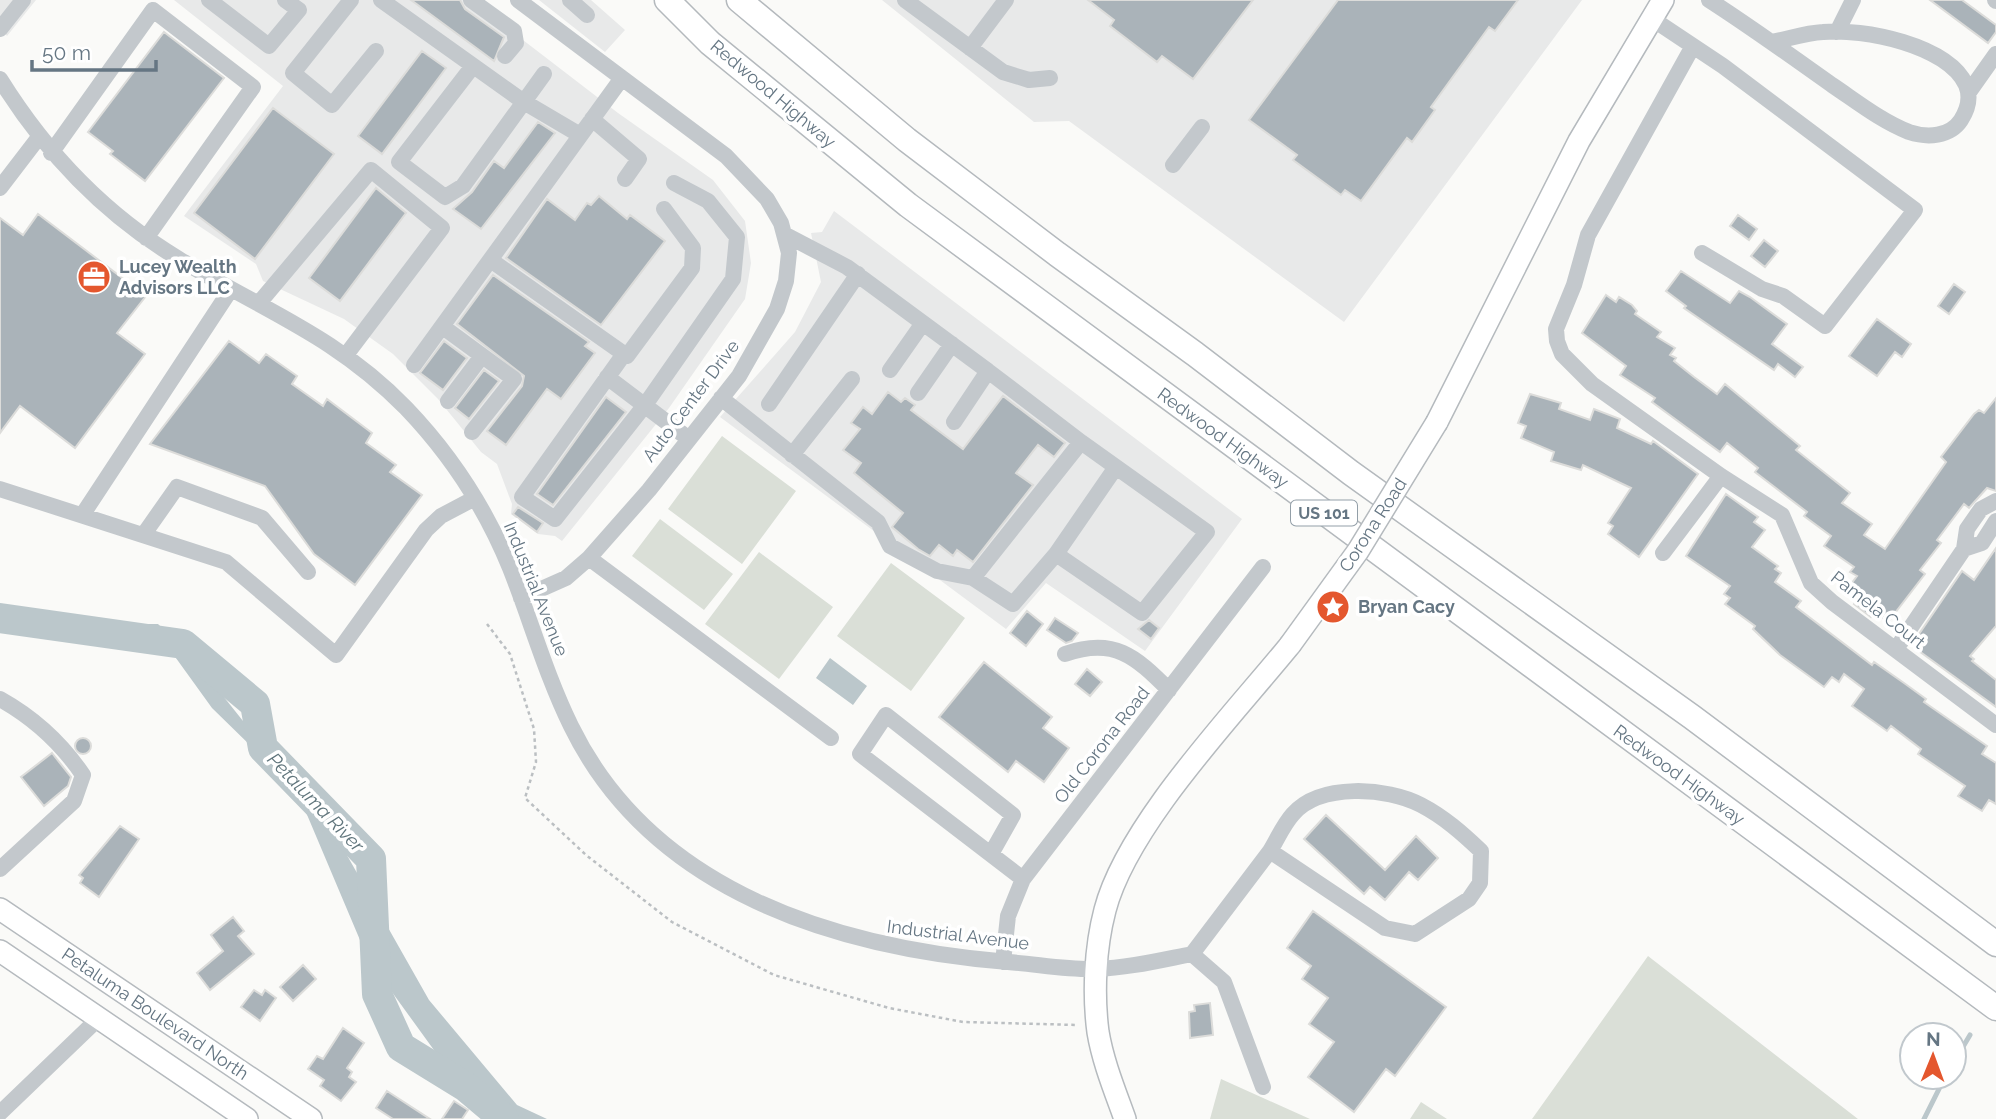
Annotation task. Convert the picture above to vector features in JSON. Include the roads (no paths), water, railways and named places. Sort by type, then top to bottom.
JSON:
[{"type":"highway","name":"Redwood Highway","points":[[667,0],[710,43],[908,205],[1996,1008]]},
{"type":"highway","name":"US 101","points":[[739,0],[907,140],[1046,246],[1195,354],[1350,473],[1692,717],[1996,944]]},
{"type":"main road","name":"Corona Road","points":[[1125,1119],[1098,1034],[1097,969],[1105,910],[1129,855],[1170,793],[1290,645],[1358,551],[1437,422],[1579,141],[1664,0]]},
{"type":"main road","name":"Petaluma Boulevard North","points":[[0,909],[311,1119]]},
{"type":"main road","name":"Petaluma Boulevard North","points":[[0,951],[247,1119]]},
{"type":"street","points":[[0,29],[23,0]]},
{"type":"street","points":[[209,0],[269,46],[299,10],[285,0]]},
{"type":"street","points":[[351,0],[293,73],[332,105],[376,51]]},
{"type":"street","points":[[378,0],[524,102],[580,135]]},
{"type":"street","points":[[471,0],[514,31],[516,43],[505,55]]},
{"type":"street","name":"Auto Center Drive","points":[[518,0],[726,156],[768,199],[784,234],[789,253],[786,281],[777,309],[739,376],[589,558],[566,578],[521,598]]},
{"type":"street","points":[[570,0],[587,15]]},
{"type":"street","points":[[905,0],[1003,72],[1029,80],[1050,78]]},
{"type":"street","points":[[970,48],[1006,0]]},
{"type":"street","points":[[1709,0],[1771,43],[1862,105],[1910,132],[1936,135],[1957,125],[1968,110],[1969,92],[1962,76],[1949,64],[1925,51],[1878,36],[1837,32],[1771,43]]},
{"type":"street","points":[[1837,32],[1853,0]]},
{"type":"street","points":[[51,153],[153,10],[253,87],[146,238]]},
{"type":"street","points":[[1651,18],[1915,210],[1825,326],[1783,296],[1762,289],[1702,253]]},
{"type":"street","name":"Pamela Court","points":[[1693,46],[1588,235],[1574,285],[1556,329],[1562,354],[1592,384],[1721,476],[1783,515],[1811,583],[1996,725]]},
{"type":"street","points":[[1969,92],[1996,54]]},
{"type":"street","points":[[473,66],[399,162],[445,197],[463,186],[544,74]]},
{"type":"street","points":[[414,365],[492,261],[622,78]]},
{"type":"street","name":"Industrial Avenue","points":[[0,79],[51,153],[111,212],[146,238],[346,355],[377,380],[431,436],[475,498],[511,569],[556,694],[587,755],[632,814],[662,843],[740,895],[834,933],[941,956],[1097,969],[1192,954]]},
{"type":"street","points":[[592,119],[639,159],[625,179]]},
{"type":"street","points":[[1172,165],[1202,127]]},
{"type":"street","points":[[0,188],[40,137]]},
{"type":"street","points":[[259,303],[371,170],[442,228],[346,355]]},
{"type":"street","points":[[624,354],[522,497],[555,519],[645,405],[733,279],[737,237],[708,201],[674,183]]},
{"type":"street","points":[[492,261],[626,356],[692,268],[694,248],[664,209]]},
{"type":"street","points":[[784,234],[858,274],[1081,442],[1208,532],[1142,613],[1056,554]]},
{"type":"street","points":[[769,404],[858,274]]},
{"type":"street","points":[[83,514],[231,289]]},
{"type":"street","points":[[890,370],[923,323]]},
{"type":"street","points":[[443,327],[514,379],[472,432]]},
{"type":"street","points":[[918,393],[952,344]]},
{"type":"street","points":[[448,401],[482,356]]},
{"type":"street","points":[[954,422],[988,371]]},
{"type":"street","points":[[607,377],[689,439]]},
{"type":"street","points":[[792,454],[852,379]]},
{"type":"street","points":[[721,398],[878,522],[890,546],[937,571],[974,578],[1013,604],[1056,554],[1116,467]]},
{"type":"street","points":[[974,578],[1081,442]]},
{"type":"street","points":[[1663,553],[1721,476]]},
{"type":"street","points":[[144,534],[177,487],[262,518],[308,572]]},
{"type":"street","points":[[0,489],[226,562],[336,654],[426,530],[441,516],[475,498]]},
{"type":"street","points":[[1896,649],[1964,549],[1967,528],[1981,509],[1996,501]]},
{"type":"street","points":[[1964,549],[1982,543],[1996,521]]},
{"type":"street","points":[[589,558],[831,738]]},
{"type":"street","name":"Old Corona Road","points":[[1003,962],[1008,916],[1023,879],[1263,567]]},
{"type":"street","points":[[1065,654],[1091,647],[1129,654],[1169,690]]},
{"type":"street","points":[[0,699],[18,709],[65,749],[83,775],[74,801],[0,869]]},
{"type":"street","points":[[991,854],[1013,815],[886,715],[860,754],[1023,879]]},
{"type":"street","points":[[1263,1087],[1224,982],[1192,954],[1269,851],[1293,814],[1315,797],[1338,791],[1381,794],[1418,804],[1453,825],[1481,851],[1480,883],[1469,899],[1415,934],[1385,928],[1269,851]]},
{"type":"street","points":[[0,1112],[99,1018]]},
{"type":"water","points":[[0,608],[98,624],[158,624],[192,657],[247,726],[297,767],[429,1000],[517,1105],[547,1119],[505,1119],[460,1086],[368,959],[297,791],[212,708],[168,647],[0,619]]},
{"type":"water","points":[[830,658],[867,686],[853,705],[816,678]]},
{"type":"waterway","name":"Petaluma River","points":[[0,618],[183,644],[255,704],[263,748],[371,859],[377,994],[401,1047],[466,1087],[504,1119]]},
{"type":"waterway","points":[[1924,1119],[1938,1091]]},
{"type":"place","name":"Lucey Wealth Advisors LLC","points":[[94,277]]},
{"type":"place","name":"Bryan Cacy","points":[[1333,607]]}]
